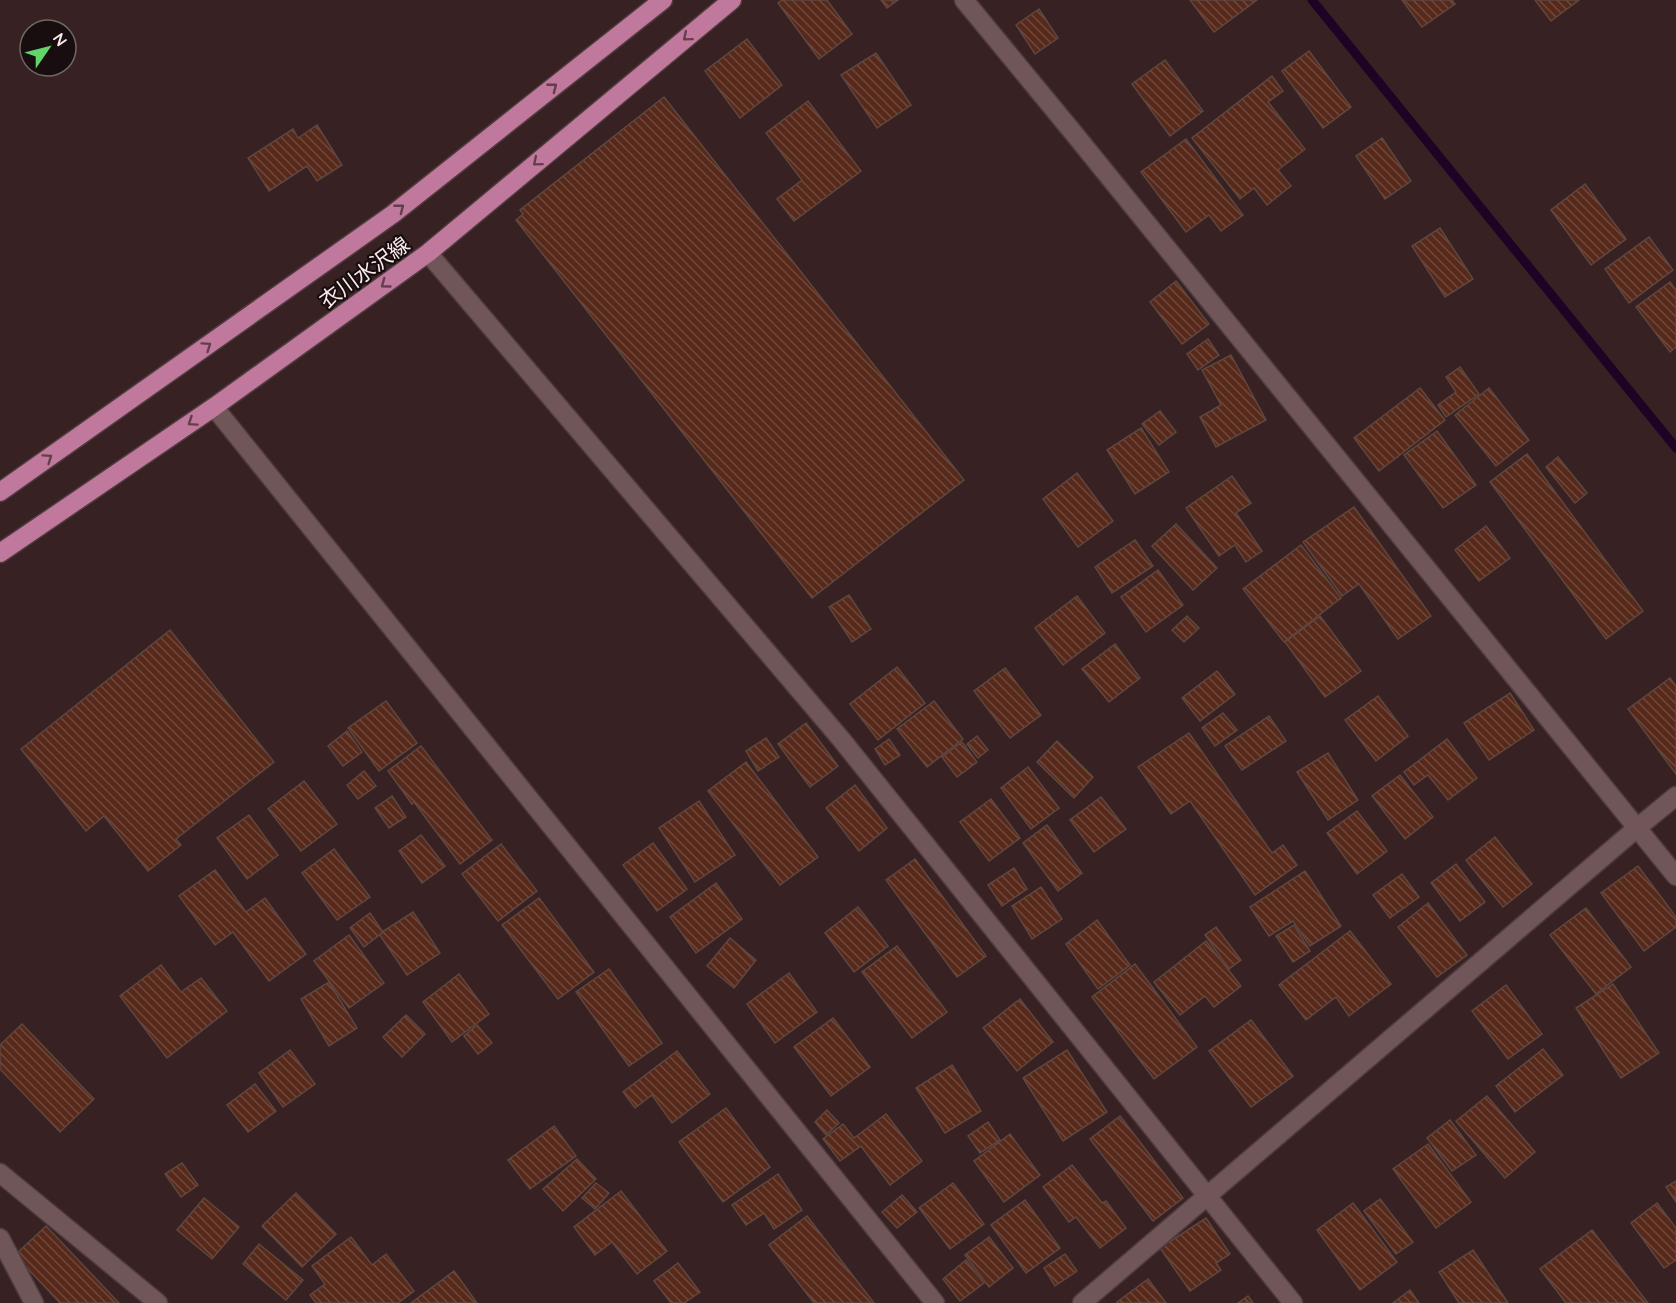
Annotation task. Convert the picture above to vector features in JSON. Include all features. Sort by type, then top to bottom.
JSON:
[{"type":"main road","name":"衣川水沢線","points":[[0,492],[393,214],[663,0]]},
{"type":"main road","name":"衣川水沢線","points":[[0,553],[214,407],[429,253],[732,0]]},
{"type":"street","points":[[964,0],[1676,876]]},
{"type":"street","points":[[429,253],[841,739],[1293,1303]]},
{"type":"street","points":[[214,407],[935,1303]]},
{"type":"street","points":[[1082,1303],[1209,1197],[1676,796]]},
{"type":"street","points":[[0,1173],[158,1303]]},
{"type":"street","points":[[0,1238],[34,1303]]},
{"type":"building","points":[[782,0],[827,0],[852,34],[819,59],[778,3]]},
{"type":"building","points":[[881,0],[898,0],[887,8]]},
{"type":"building","points":[[1190,0],[1257,0],[1214,32]]},
{"type":"building","points":[[1402,0],[1452,0],[1455,4],[1422,27]]},
{"type":"building","points":[[1535,0],[1579,0],[1551,21]]},
{"type":"building","points":[[1039,9],[1058,38],[1035,54],[1016,25]]},
{"type":"building","points":[[747,39],[782,85],[740,118],[705,71]]},
{"type":"building","points":[[1309,51],[1351,107],[1323,128],[1282,71]]},
{"type":"building","points":[[876,53],[911,105],[877,128],[841,75]]},
{"type":"building","points":[[1165,60],[1203,111],[1170,136],[1132,84]]},
{"type":"building","points":[[1272,76],[1283,91],[1268,102],[1305,149],[1278,170],[1291,186],[1267,205],[1254,188],[1240,199],[1192,138]]},
{"type":"building","points":[[664,97],[964,480],[812,598],[516,220],[523,214],[520,210]]},
{"type":"building","points":[[808,101],[861,171],[794,221],[777,199],[802,180],[766,133]]},
{"type":"building","points":[[317,125],[342,165],[317,181],[307,166],[269,191],[248,158],[293,129],[298,138]]},
{"type":"building","points":[[1382,138],[1411,181],[1385,199],[1356,156]]},
{"type":"building","points":[[1186,139],[1243,215],[1221,231],[1209,215],[1186,232],[1141,172]]},
{"type":"building","points":[[1585,184],[1626,239],[1591,265],[1551,210]]},
{"type":"building","points":[[1440,228],[1473,279],[1445,297],[1412,246]]},
{"type":"building","points":[[1649,237],[1673,270],[1629,303],[1605,269]]},
{"type":"building","points":[[1176,281],[1209,324],[1182,344],[1150,302]]},
{"type":"building","points":[[1670,282],[1676,290],[1676,347],[1670,352],[1636,307]]},
{"type":"building","points":[[1208,339],[1219,355],[1198,370],[1187,354]]},
{"type":"building","points":[[1231,355],[1266,420],[1216,447],[1200,417],[1221,405],[1202,370]]},
{"type":"building","points":[[1460,367],[1479,394],[1446,417],[1438,405],[1456,392],[1446,377]]},
{"type":"building","points":[[1420,388],[1445,420],[1379,471],[1354,438]]},
{"type":"building","points":[[1489,388],[1529,440],[1496,466],[1455,415]]},
{"type":"building","points":[[1160,411],[1176,432],[1159,445],[1142,424]]},
{"type":"building","points":[[1141,428],[1169,472],[1135,494],[1107,450]]},
{"type":"building","points":[[1437,431],[1476,485],[1443,508],[1404,455]]},
{"type":"building","points":[[1527,454],[1643,611],[1606,639],[1490,482]]},
{"type":"building","points":[[1558,457],[1587,493],[1575,503],[1546,467]]},
{"type":"building","points":[[1077,473],[1113,521],[1078,547],[1043,499]]},
{"type":"building","points":[[1232,476],[1251,503],[1236,513],[1262,551],[1246,562],[1235,545],[1219,556],[1186,508]]},
{"type":"building","points":[[1354,507],[1431,616],[1398,639],[1359,584],[1342,596],[1303,542]]},
{"type":"building","points":[[1176,524],[1217,568],[1193,590],[1152,546]]},
{"type":"building","points":[[1486,526],[1510,558],[1479,581],[1455,550]]},
{"type":"building","points":[[1135,540],[1153,566],[1112,593],[1095,567]]},
{"type":"building","points":[[1301,545],[1341,598],[1284,642],[1243,589]]},
{"type":"building","points":[[1158,570],[1183,605],[1146,632],[1121,597]]},
{"type":"building","points":[[849,595],[871,629],[852,642],[829,607]]},
{"type":"building","points":[[1077,596],[1105,633],[1063,665],[1035,628]]},
{"type":"building","points":[[1187,616],[1199,628],[1184,642],[1172,630]]},
{"type":"building","points":[[1320,616],[1361,671],[1325,697],[1285,642]]},
{"type":"building","points":[[170,630],[274,762],[176,839],[181,845],[148,871],[104,816],[86,831],[21,749]]},
{"type":"building","points":[[1115,644],[1140,678],[1109,702],[1082,669]]},
{"type":"building","points":[[897,667],[925,703],[878,740],[850,704]]},
{"type":"building","points":[[1005,668],[1041,715],[1010,738],[974,691]]},
{"type":"building","points":[[1217,671],[1235,694],[1200,721],[1182,698]]},
{"type":"building","points":[[1670,678],[1676,686],[1676,774],[1628,709]]},
{"type":"building","points":[[1510,693],[1534,730],[1489,760],[1464,723]]},
{"type":"building","points":[[1378,696],[1408,736],[1376,761],[1345,720]]},
{"type":"building","points":[[386,701],[417,743],[379,771],[348,728]]},
{"type":"building","points":[[934,701],[963,739],[927,767],[897,729]]},
{"type":"building","points":[[1223,713],[1237,730],[1215,746],[1202,728]]},
{"type":"building","points":[[1269,716],[1286,741],[1242,770],[1225,746]]},
{"type":"building","points":[[806,723],[838,766],[810,787],[778,744]]},
{"type":"building","points":[[347,731],[362,752],[343,766],[328,746]]},
{"type":"building","points":[[1189,733],[1272,853],[1283,845],[1297,865],[1255,895],[1190,801],[1171,814],[1138,767]]},
{"type":"building","points":[[977,736],[988,750],[978,758],[967,744]]},
{"type":"building","points":[[766,738],[779,757],[758,771],[746,751]]},
{"type":"building","points":[[889,739],[900,755],[885,765],[875,749]]},
{"type":"building","points":[[1447,739],[1477,778],[1448,800],[1428,775],[1414,785],[1404,772]]},
{"type":"building","points":[[1057,741],[1093,777],[1074,798],[1037,762]]},
{"type":"building","points":[[962,742],[977,762],[957,777],[942,757]]},
{"type":"building","points":[[421,746],[492,840],[460,864],[388,771]]},
{"type":"building","points":[[1328,753],[1358,800],[1328,820],[1297,772]]},
{"type":"building","points":[[746,762],[818,857],[780,885],[708,791]]},
{"type":"building","points":[[1028,767],[1059,808],[1031,829],[1001,788]]},
{"type":"building","points":[[364,771],[376,786],[358,799],[347,785]]},
{"type":"building","points":[[1400,775],[1433,817],[1405,839],[1372,796]]},
{"type":"building","points":[[304,781],[337,824],[301,851],[268,809]]},
{"type":"building","points":[[855,785],[887,828],[859,851],[826,808]]},
{"type":"building","points":[[392,796],[406,817],[389,828],[375,808]]},
{"type":"building","points":[[1101,797],[1126,829],[1094,852],[1070,820]]},
{"type":"building","points":[[991,799],[1020,838],[989,861],[960,822]]},
{"type":"building","points":[[699,801],[735,855],[695,882],[659,828]]},
{"type":"building","points":[[1357,811],[1387,851],[1357,874],[1327,833]]},
{"type":"building","points":[[249,815],[278,855],[247,879],[217,838]]},
{"type":"building","points":[[1047,825],[1082,873],[1058,891],[1023,843]]},
{"type":"building","points":[[421,835],[445,866],[422,883],[399,851]]},
{"type":"building","points":[[1495,837],[1532,884],[1503,907],[1466,860]]},
{"type":"building","points":[[653,843],[687,889],[657,911],[623,865]]},
{"type":"building","points":[[501,844],[537,891],[498,921],[462,874]]},
{"type":"building","points":[[334,849],[370,897],[337,920],[302,873]]},
{"type":"building","points":[[915,859],[986,956],[957,977],[886,880]]},
{"type":"building","points":[[1456,864],[1485,902],[1460,921],[1431,883]]},
{"type":"building","points":[[1638,866],[1676,917],[1676,927],[1644,951],[1601,893]]},
{"type":"building","points":[[1014,868],[1027,889],[1002,906],[988,885]]},
{"type":"building","points":[[215,870],[246,912],[265,898],[306,954],[269,981],[233,932],[215,945],[179,896]]},
{"type":"building","points":[[1305,871],[1341,926],[1310,946],[1293,921],[1269,936],[1250,907]]},
{"type":"building","points":[[1402,874],[1419,897],[1390,918],[1373,895]]},
{"type":"building","points":[[716,883],[742,919],[696,953],[670,917]]},
{"type":"building","points":[[1041,887],[1062,919],[1032,939],[1012,906]]},
{"type":"building","points":[[539,898],[594,972],[558,999],[502,925]]},
{"type":"building","points":[[1428,903],[1467,955],[1437,977],[1398,927]]},
{"type":"building","points":[[858,907],[888,946],[854,972],[825,933]]},
{"type":"building","points":[[1586,908],[1631,967],[1596,994],[1550,935]]},
{"type":"building","points":[[413,912],[440,953],[407,975],[379,934]]},
{"type":"building","points":[[370,913],[383,932],[364,947],[350,928]]},
{"type":"building","points":[[1097,920],[1130,965],[1098,989],[1066,944]]},
{"type":"building","points":[[1294,925],[1310,951],[1293,962],[1276,936]]},
{"type":"building","points":[[1216,927],[1241,960],[1229,969],[1205,935]]},
{"type":"building","points":[[1350,931],[1391,984],[1349,1016],[1336,997],[1306,1020],[1279,985]]},
{"type":"building","points":[[349,935],[384,983],[349,1008],[314,961]]},
{"type":"building","points":[[730,938],[756,960],[734,988],[707,966]]},
{"type":"building","points":[[1206,941],[1241,986],[1214,1007],[1205,996],[1180,1015],[1154,982]]},
{"type":"building","points":[[897,946],[947,1012],[912,1038],[862,972]]},
{"type":"building","points":[[1135,964],[1197,1047],[1154,1079],[1092,997]]},
{"type":"building","points":[[161,965],[181,992],[201,978],[227,1011],[167,1058],[120,996]]},
{"type":"building","points":[[609,969],[662,1043],[629,1066],[576,992]]},
{"type":"building","points":[[789,973],[817,1012],[775,1043],[747,1004]]},
{"type":"building","points":[[459,974],[489,1014],[452,1042],[423,1002]]},
{"type":"building","points":[[329,982],[357,1028],[329,1046],[301,999]]},
{"type":"building","points":[[1613,984],[1659,1053],[1621,1078],[1576,1008]]},
{"type":"building","points":[[1506,985],[1542,1034],[1508,1059],[1472,1011]]},
{"type":"building","points":[[1020,999],[1053,1042],[1017,1071],[983,1028]]},
{"type":"building","points":[[406,1015],[425,1034],[402,1057],[383,1037]]},
{"type":"building","points":[[833,1018],[870,1067],[831,1096],[794,1047]]},
{"type":"building","points":[[1251,1020],[1293,1076],[1251,1107],[1209,1051]]},
{"type":"building","points":[[22,1024],[94,1099],[60,1132],[0,1069],[0,1045]]},
{"type":"building","points":[[477,1025],[492,1043],[478,1054],[464,1036]]},
{"type":"building","points":[[1543,1049],[1563,1075],[1515,1112],[1496,1086]]},
{"type":"building","points":[[290,1050],[315,1084],[283,1107],[259,1073]]},
{"type":"building","points":[[1067,1050],[1107,1112],[1063,1141],[1023,1078]]},
{"type":"building","points":[[677,1051],[710,1094],[672,1123],[652,1095],[635,1108],[623,1092]]},
{"type":"building","points":[[952,1065],[981,1111],[945,1133],[916,1088]]},
{"type":"building","points":[[255,1084],[276,1111],[248,1132],[227,1105]]},
{"type":"building","points":[[1487,1096],[1535,1152],[1505,1178],[1456,1121]]},
{"type":"building","points":[[726,1108],[770,1167],[723,1202],[679,1142]]},
{"type":"building","points":[[827,1110],[839,1123],[826,1135],[815,1122]]},
{"type":"building","points":[[886,1114],[922,1161],[890,1185],[861,1146],[840,1161],[823,1139],[843,1124],[854,1138]]},
{"type":"building","points":[[1120,1116],[1183,1198],[1153,1221],[1090,1139]]},
{"type":"building","points":[[1450,1120],[1476,1155],[1452,1171],[1427,1138]]},
{"type":"building","points":[[988,1122],[1000,1140],[980,1153],[968,1136]]},
{"type":"building","points":[[554,1126],[576,1156],[530,1189],[508,1160]]},
{"type":"building","points":[[1010,1134],[1040,1175],[1004,1202],[974,1161]]},
{"type":"building","points":[[1428,1144],[1471,1202],[1436,1228],[1393,1169]]},
{"type":"building","points":[[577,1159],[596,1179],[563,1211],[543,1189]]},
{"type":"building","points":[[182,1163],[198,1185],[181,1197],[165,1174]]},
{"type":"building","points":[[1072,1165],[1102,1203],[1106,1201],[1126,1228],[1100,1248],[1076,1217],[1069,1222],[1043,1187]]},
{"type":"building","points":[[778,1174],[802,1210],[774,1229],[764,1213],[746,1225],[732,1205]]},
{"type":"building","points":[[1676,1181],[1676,1202],[1666,1187]]},
{"type":"building","points":[[596,1183],[609,1193],[595,1209],[582,1198]]},
{"type":"building","points":[[953,1183],[984,1224],[950,1249],[919,1208]]},
{"type":"building","points":[[621,1191],[667,1251],[637,1274],[612,1242],[595,1255],[574,1227]]},
{"type":"building","points":[[296,1193],[336,1234],[302,1267],[262,1226]]},
{"type":"building","points":[[902,1195],[917,1212],[897,1228],[882,1212]]},
{"type":"building","points":[[204,1198],[239,1227],[212,1259],[177,1230]]},
{"type":"building","points":[[1380,1199],[1413,1242],[1396,1254],[1364,1211]]},
{"type":"building","points":[[1025,1200],[1060,1248],[1026,1273],[991,1225]]},
{"type":"building","points":[[1353,1203],[1397,1262],[1360,1290],[1317,1230]]},
{"type":"building","points":[[1657,1203],[1676,1228],[1676,1260],[1664,1268],[1631,1223]]},
{"type":"building","points":[[807,1216],[874,1303],[814,1303],[769,1245]]},
{"type":"building","points":[[1206,1218],[1230,1254],[1216,1263],[1221,1270],[1190,1291],[1160,1248]]},
{"type":"building","points":[[46,1226],[119,1303],[60,1303],[15,1255]]},
{"type":"building","points":[[1592,1230],[1648,1303],[1566,1303],[1540,1269]]},
{"type":"building","points":[[351,1237],[372,1265],[386,1254],[414,1291],[398,1303],[316,1303],[310,1295],[325,1284],[312,1266]]},
{"type":"building","points":[[989,1237],[1013,1268],[989,1287],[965,1255]]},
{"type":"building","points":[[259,1244],[303,1280],[286,1300],[243,1264]]},
{"type":"building","points":[[1473,1250],[1508,1303],[1459,1303],[1439,1272]]},
{"type":"building","points":[[1065,1254],[1077,1271],[1055,1286],[1044,1268]]},
{"type":"building","points":[[966,1260],[984,1283],[960,1301],[943,1279]]},
{"type":"building","points":[[678,1263],[700,1292],[684,1303],[671,1303],[654,1281]]},
{"type":"building","points":[[454,1271],[477,1303],[411,1303]]},
{"type":"building","points":[[1148,1279],[1166,1303],[1117,1302]]},
{"type":"building","points":[[1410,1290],[1419,1303],[1393,1303]]},
{"type":"building","points":[[1248,1296],[1253,1303],[1238,1303]]},
{"type":"waterway","points":[[1312,0],[1676,448]]}]
